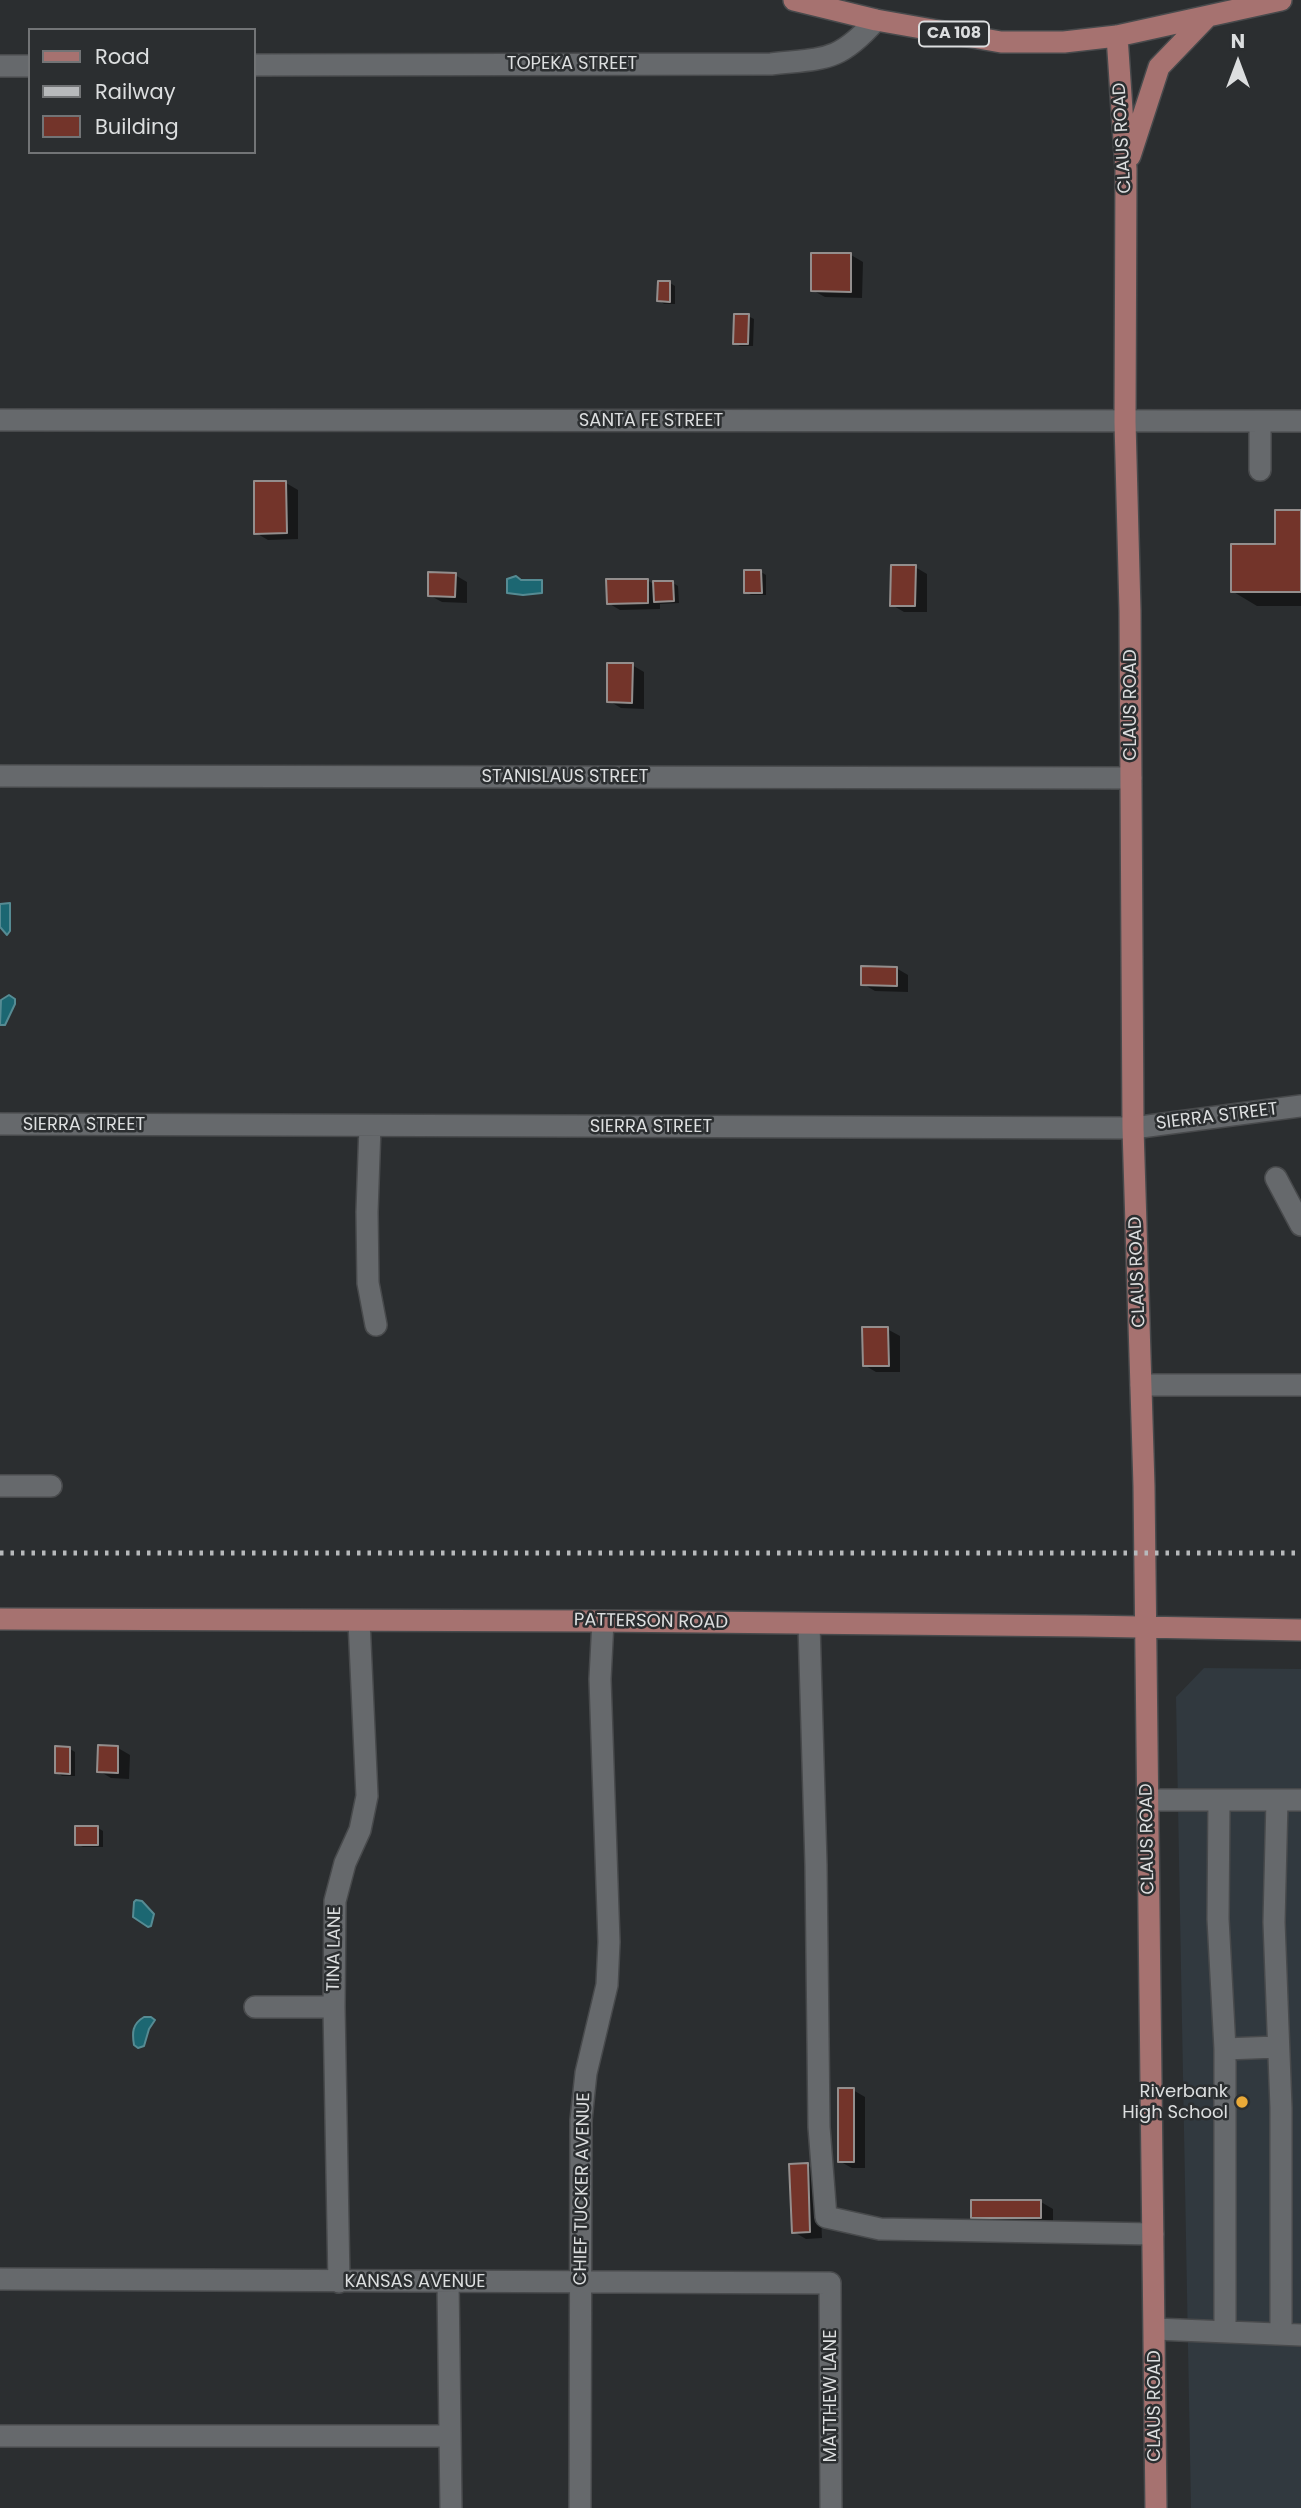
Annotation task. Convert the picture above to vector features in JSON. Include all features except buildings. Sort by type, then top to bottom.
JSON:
[{"type":"main road","name":"CA 108","points":[[794,0],[876,20],[1001,42],[1064,42],[1117,36],[1281,0]]},
{"type":"main road","points":[[1126,169],[1158,67],[1208,16]]},
{"type":"main road","name":"CLAUS ROAD","points":[[1117,36],[1126,169],[1125,422],[1130,611],[1133,1128],[1141,1385],[1148,1800],[1156,2508]]},
{"type":"main road","name":"PATTERSON ROAD","points":[[0,1619],[603,1621],[1301,1630]]},
{"type":"street","name":"TOPEKA STREET","points":[[256,65],[771,64],[830,57],[856,42],[876,20]]},
{"type":"street","points":[[0,66],[28,66]]},
{"type":"street","name":"SANTA FE STREET","points":[[0,420],[1301,421]]},
{"type":"street","points":[[1260,422],[1260,470]]},
{"type":"street","name":"STANISLAUS STREET","points":[[0,775],[1131,778]]},
{"type":"street","name":"SIERRA STREET","points":[[0,1124],[1133,1128],[1301,1106]]},
{"type":"street","points":[[370,1126],[368,1283],[376,1325]]},
{"type":"street","points":[[1276,1178],[1301,1225]]},
{"type":"street","points":[[1141,1385],[1301,1385]]},
{"type":"street","points":[[0,1486],[51,1486]]},
{"type":"street","name":"TINA LANE","points":[[339,2282],[334,2007],[335,1901],[345,1863],[360,1830],[367,1796],[359,1621]]},
{"type":"street","name":"CHIEF TUCKER AVENUE","points":[[580,2508],[581,2120],[586,2073],[607,1985],[609,1942],[600,1679],[603,1621]]},
{"type":"street","points":[[809,1624],[820,2127],[826,2217],[880,2230],[1153,2234]]},
{"type":"street","points":[[1148,1800],[1301,1800]]},
{"type":"street","points":[[1219,1800],[1218,1919],[1225,2049],[1225,2330]]},
{"type":"street","points":[[1155,2329],[1291,2334],[1277,2047],[1274,1922],[1277,1800]]},
{"type":"street","points":[[256,2007],[334,2007]]},
{"type":"street","points":[[1225,2049],[1277,2047]]},
{"type":"street","name":"KANSAS AVENUE","points":[[0,2279],[830,2283]]},
{"type":"street","points":[[448,2282],[451,2508]]},
{"type":"street","name":"MATTHEW LANE","points":[[830,2283],[831,2508]]},
{"type":"street","points":[[0,2436],[450,2436]]},
{"type":"shaded area","name":"Riverbank High School","points":[[1204,1668],[1301,1669],[1301,2508],[1191,2508],[1176,1697]]},
{"type":"water","points":[[516,576],[521,580],[542,580],[542,593],[507,593],[507,579]]},
{"type":"water","points":[[10,903],[10,931],[7,935],[0,927],[0,904]]},
{"type":"water","points":[[9,995],[15,999],[15,1004],[5,1025],[0,1025],[1,1000]]},
{"type":"water","points":[[136,1900],[142,1901],[154,1914],[151,1926],[148,1927],[133,1917]]},
{"type":"water","points":[[144,2017],[155,2020],[144,2046],[138,2048],[134,2045],[134,2029]]},
{"type":"railway","points":[[0,1553],[1301,1553]]},
{"type":"place","name":"Riverbank High School","points":[[1242,2102]]}]
